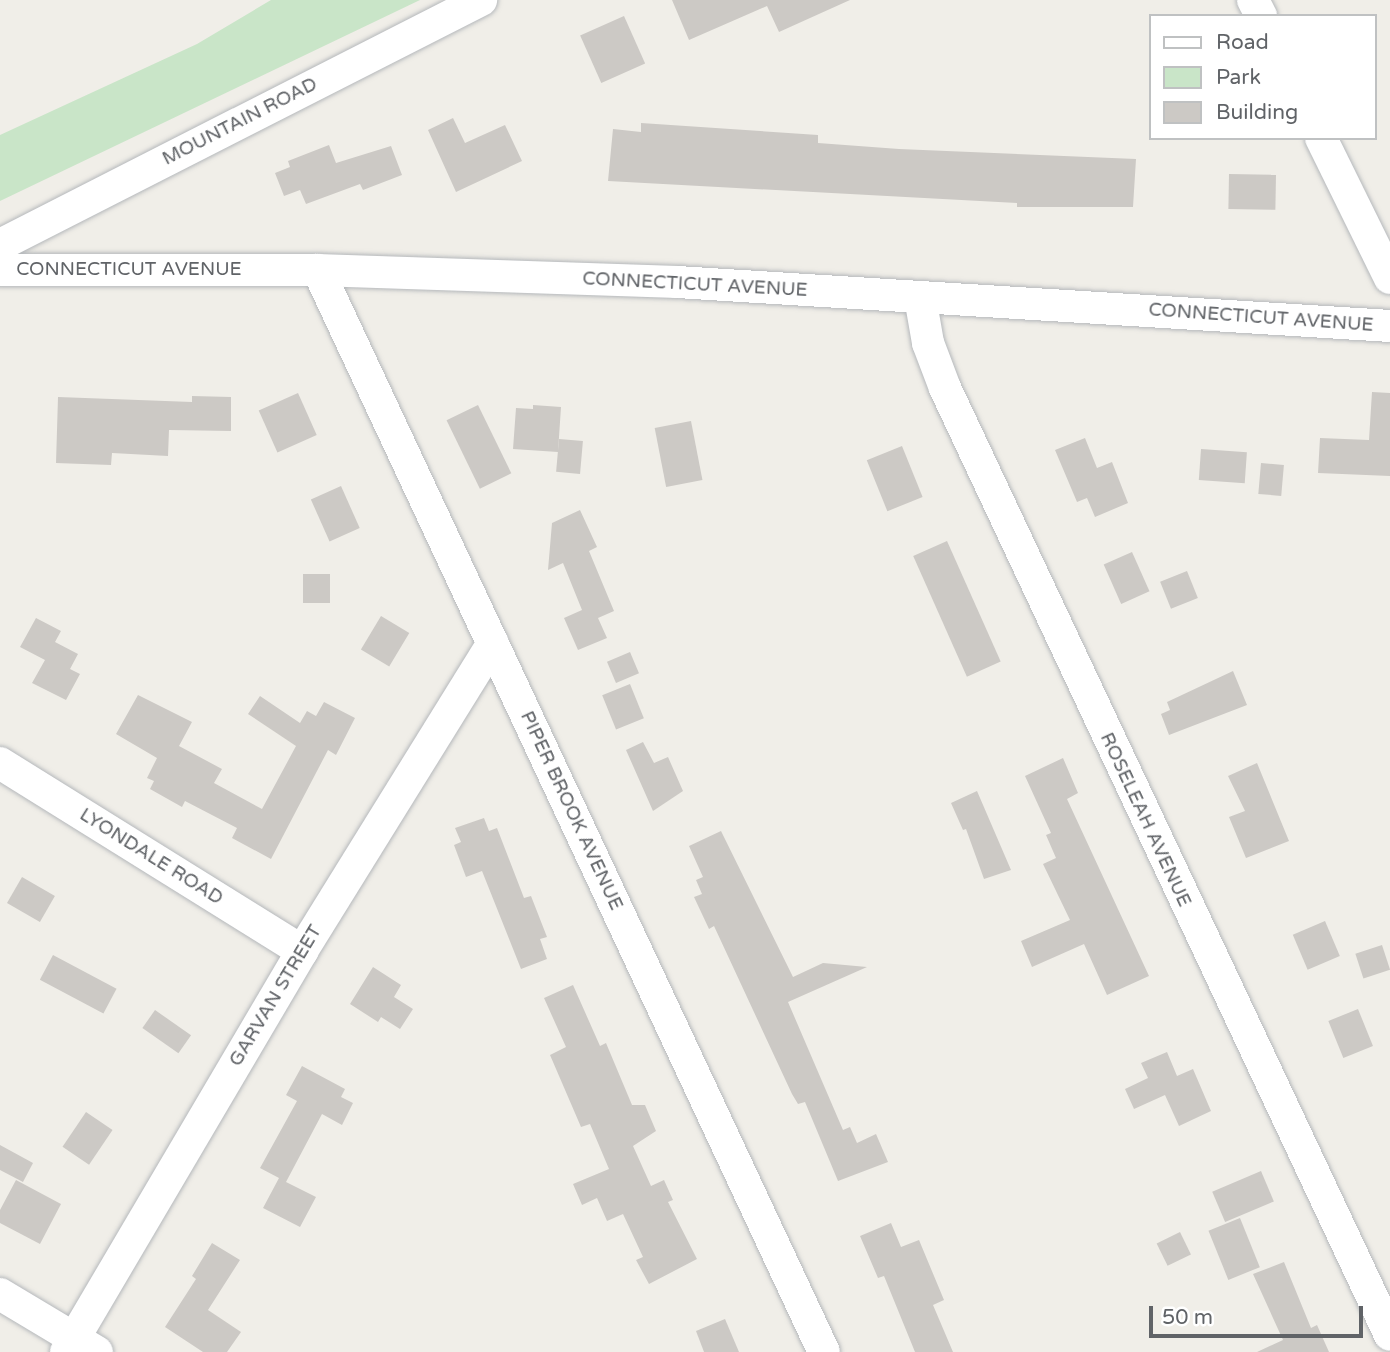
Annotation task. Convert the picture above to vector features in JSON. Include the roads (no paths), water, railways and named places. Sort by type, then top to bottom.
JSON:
[{"type":"street","name":"MOUNTAIN ROAD","points":[[0,244],[481,0]]},
{"type":"street","points":[[1322,140],[1390,278]]},
{"type":"street","name":"CONNECTICUT AVENUE","points":[[0,270],[318,270],[677,282],[1390,326]]},
{"type":"street","name":"PIPER BROOK AVENUE","points":[[318,270],[824,1352]]},
{"type":"street","name":"ROSELEAH AVENUE","points":[[920,297],[928,343],[946,388],[1390,1335]]},
{"type":"street","name":"GARVAN STREET","points":[[79,1347],[302,951],[493,643]]},
{"type":"street","name":"LYONDALE ROAD","points":[[0,763],[302,951]]},
{"type":"street","points":[[0,1294],[79,1347]]}]
